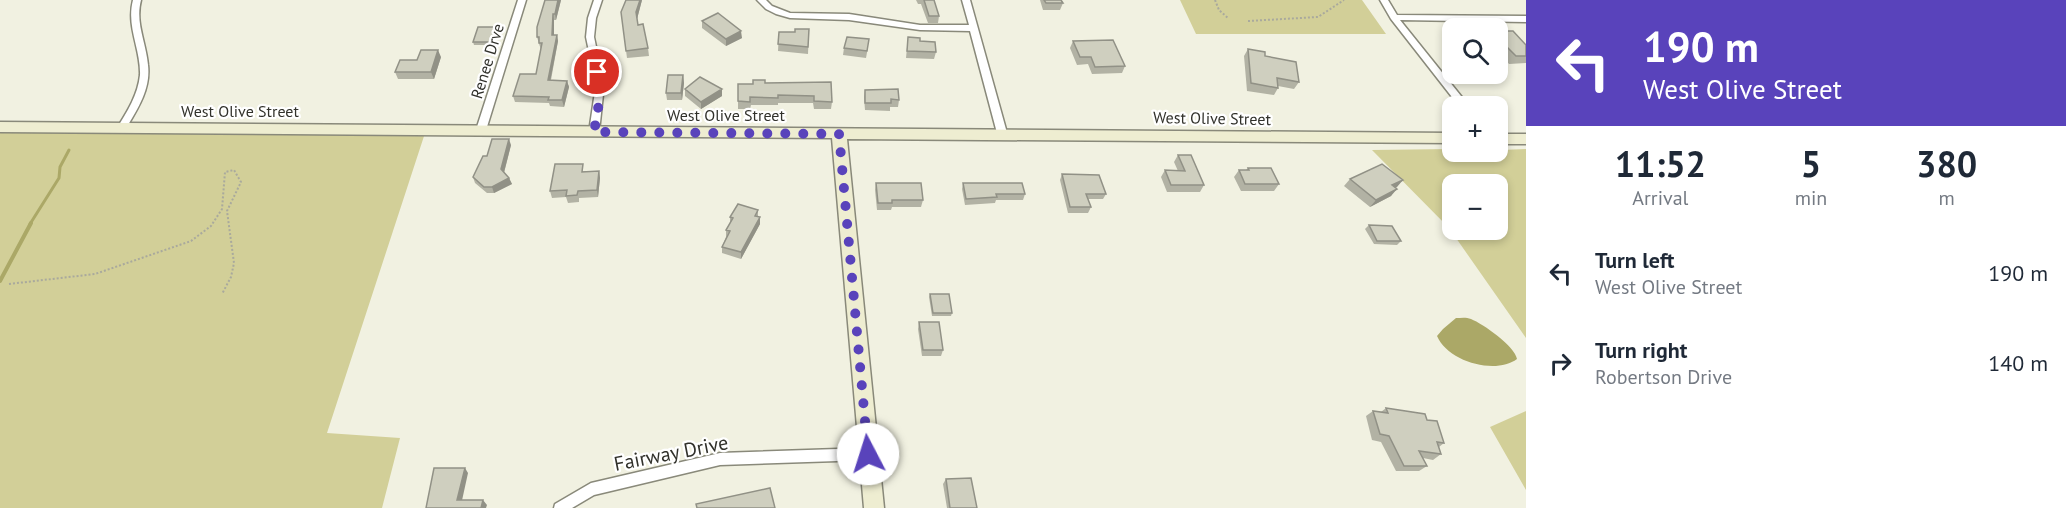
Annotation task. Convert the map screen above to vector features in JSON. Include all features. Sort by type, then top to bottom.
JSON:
[{"type":"street","points":[[122,128],[140,96],[144,76],[143,58],[134,19],[137,0]]},
{"type":"street","name":"Renee Drve","points":[[481,130],[522,0]]},
{"type":"street","points":[[594,132],[600,85],[590,37],[592,18],[598,0]]},
{"type":"street","points":[[760,0],[766,7],[780,13],[797,16],[849,17],[916,28],[973,28]]},
{"type":"street","points":[[966,0],[1002,133]]},
{"type":"street","points":[[1384,0],[1394,17],[1456,96]]},
{"type":"street","points":[[1394,17],[1526,19]]},
{"type":"street","name":"West Olive Street","points":[[0,127],[1442,138]]},
{"type":"street","points":[[839,134],[874,508]]},
{"type":"street","points":[[1508,139],[1526,140]]},
{"type":"street","name":"Fairway Drive","points":[[560,508],[591,489],[720,459],[868,454]]},
{"type":"path","points":[[1215,0],[1223,15],[1228,18]]},
{"type":"path","points":[[1248,21],[1318,17],[1344,0]]},
{"type":"path","points":[[9,284],[96,273],[162,253],[187,242],[212,225],[220,214],[225,202],[222,178],[225,172],[234,170],[241,182],[227,211],[234,263],[231,277],[222,294]]},
{"type":"shaded area","points":[[1180,0],[1362,0],[1386,34],[1196,34]]},
{"type":"shaded area","points":[[0,127],[426,130],[327,433],[400,438],[382,508],[0,508]]},
{"type":"shaded area","points":[[1442,149],[1442,162],[1508,162],[1508,150],[1526,149],[1526,338],[1457,240],[1508,240],[1508,174],[1442,174],[1442,221],[1372,150]]},
{"type":"shaded area","points":[[1456,318],[1471,319],[1490,330],[1511,348],[1517,359],[1508,364],[1485,366],[1451,353],[1437,336]]},
{"type":"shaded area","points":[[1526,411],[1526,490],[1490,427]]},
{"type":"building","points":[[545,0],[558,0],[555,14],[553,14],[552,35],[557,35],[548,80],[567,81],[562,100],[548,100],[549,97],[513,96],[520,74],[536,74],[542,43],[539,43],[539,37],[537,37],[537,27]]},
{"type":"building","points":[[626,0],[640,0],[636,12],[638,25],[643,24],[648,48],[626,51],[621,12]]},
{"type":"building","points":[[924,0],[934,0],[939,16],[929,16]]},
{"type":"building","points":[[1044,0],[1061,0],[1063,3],[1046,3]]},
{"type":"building","points":[[718,13],[741,31],[726,39],[702,21]]},
{"type":"building","points":[[478,27],[497,27],[492,42],[473,42]]},
{"type":"building","points":[[795,29],[809,29],[808,47],[778,44],[779,32],[795,32]]},
{"type":"building","points":[[1508,31],[1513,31],[1526,45],[1526,56],[1516,56],[1508,48]]},
{"type":"building","points":[[847,37],[869,39],[867,51],[844,48]]},
{"type":"building","points":[[908,37],[935,42],[936,52],[907,51]]},
{"type":"building","points":[[1113,40],[1125,66],[1095,67],[1091,57],[1080,57],[1073,41]]},
{"type":"building","points":[[1248,49],[1265,52],[1265,56],[1296,62],[1299,82],[1277,78],[1278,88],[1251,83]]},
{"type":"building","points":[[421,50],[438,50],[431,72],[395,72],[400,60],[417,60]]},
{"type":"building","points":[[668,75],[683,75],[681,93],[666,93]]},
{"type":"building","points":[[700,77],[722,89],[701,102],[685,89]]},
{"type":"building","points":[[753,80],[765,80],[765,83],[831,82],[832,102],[814,101],[814,96],[778,95],[778,98],[750,97],[750,102],[738,101],[738,84],[753,84]]},
{"type":"building","points":[[898,89],[899,100],[891,99],[891,103],[865,103],[865,90]]},
{"type":"building","points":[[492,139],[509,139],[501,169],[509,178],[492,187],[484,187],[473,177],[483,156],[487,156]]},
{"type":"building","points":[[1178,155],[1191,155],[1204,185],[1171,185],[1165,170],[1185,171]]},
{"type":"building","points":[[555,164],[583,164],[582,172],[599,171],[597,190],[578,191],[577,195],[566,196],[567,190],[550,191]]},
{"type":"building","points":[[1382,164],[1403,180],[1392,185],[1397,189],[1376,200],[1350,179]]},
{"type":"building","points":[[1248,168],[1271,168],[1279,184],[1245,184],[1239,170],[1249,170]]},
{"type":"building","points":[[1062,174],[1099,175],[1106,194],[1086,194],[1091,207],[1070,207]]},
{"type":"building","points":[[876,183],[921,183],[923,200],[892,200],[892,203],[878,203]]},
{"type":"building","points":[[963,183],[1022,183],[1025,194],[996,194],[997,197],[966,199]]},
{"type":"building","points":[[738,204],[758,210],[755,216],[760,217],[741,252],[722,247],[730,231],[726,230],[733,218],[730,217]]},
{"type":"building","points":[[1369,225],[1392,226],[1401,241],[1377,241]]},
{"type":"building","points":[[930,294],[949,294],[952,313],[933,313]]},
{"type":"building","points":[[919,322],[939,322],[943,350],[923,350]]},
{"type":"building","points":[[1386,408],[1425,414],[1427,420],[1437,421],[1444,443],[1437,442],[1441,454],[1419,451],[1427,466],[1404,466],[1389,436],[1380,434],[1373,411],[1388,413]]},
{"type":"building","points":[[434,468],[465,468],[457,500],[483,500],[481,508],[426,508]]},
{"type":"building","points":[[971,478],[977,508],[950,508],[946,479]]},
{"type":"building","points":[[770,488],[775,508],[697,508],[696,504]]},
{"type":"waterway","points":[[30,224],[59,178],[60,167],[69,150]]},
{"type":"waterway","points":[[0,281],[31,223]]},
{"type":"route","points":[[597,72],[600,97],[594,132],[839,134],[868,454]]}]
